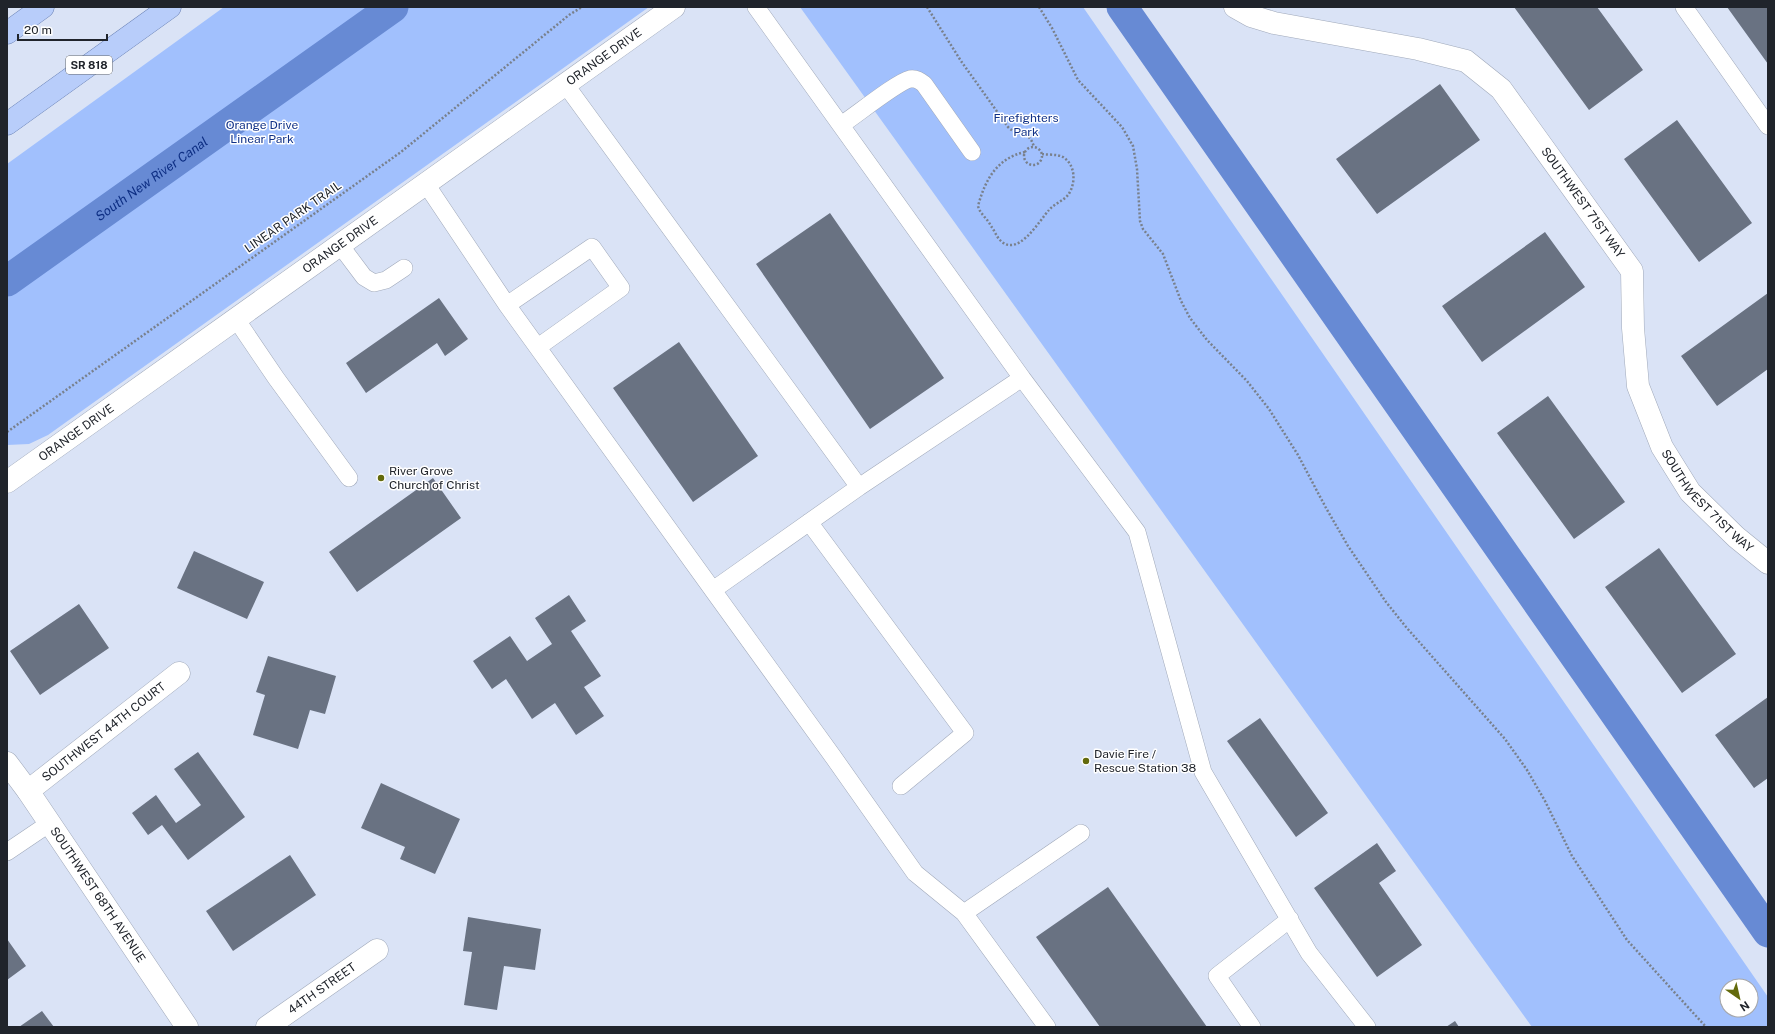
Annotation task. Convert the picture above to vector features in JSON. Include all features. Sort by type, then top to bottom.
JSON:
[{"type":"main road","points":[[7,33],[43,7]]},
{"type":"main road","name":"SR 818","points":[[7,124],[170,7]]},
{"type":"street","name":"ORANGE DRIVE","points":[[7,482],[674,7]]},
{"type":"street","name":"SOUTHWEST 71ST WAY","points":[[1235,7],[1251,16],[1274,24],[1418,49],[1466,61],[1501,89],[1632,271],[1633,328],[1638,386],[1662,447],[1690,492],[1736,537],[1768,563]]},
{"type":"street","name":"SOUTHWEST 44TH COURT","points":[[28,791],[179,673]]},
{"type":"street","name":"SOUTHWEST 68TH AVENUE","points":[[7,763],[50,823],[187,1027]]},
{"type":"street","name":"44TH STREET","points":[[267,1027],[377,950]]},
{"type":"lane","points":[[756,7],[1022,378],[1137,532],[1203,772],[1309,953],[1367,1027]]},
{"type":"lane","points":[[1684,7],[1768,126]]},
{"type":"lane","points":[[842,125],[899,85],[910,79],[918,79],[924,84],[972,152]]},
{"type":"lane","points":[[565,84],[860,487]]},
{"type":"lane","points":[[426,184],[507,305],[713,590],[915,874],[964,912],[1047,1027]]},
{"type":"lane","points":[[340,245],[364,277],[374,283],[386,280],[404,268]]},
{"type":"lane","points":[[507,305],[592,247],[620,288],[538,347]]},
{"type":"lane","points":[[236,319],[276,378],[349,478]]},
{"type":"lane","points":[[713,590],[860,487],[1022,378]]},
{"type":"lane","points":[[809,522],[964,733],[900,786]]},
{"type":"lane","points":[[7,852],[50,823]]},
{"type":"lane","points":[[964,912],[1081,833]]},
{"type":"lane","points":[[1252,1027],[1217,976],[1290,919]]},
{"type":"path","name":"LINEAR PARK TRAIL","points":[[7,432],[401,152],[569,15],[582,7]]},
{"type":"path","points":[[926,7],[961,61],[1013,133],[1027,135],[1032,140],[1034,147],[1042,154],[1062,157],[1068,162],[1073,170],[1074,179],[1072,188],[1067,196],[1050,208],[1030,235],[1014,244],[1006,244],[999,240],[991,224],[980,212],[978,206],[994,170],[1005,159],[1034,147]]},
{"type":"path","points":[[1039,7],[1078,80],[1122,127],[1133,146],[1138,169],[1140,221],[1143,229],[1163,254],[1181,302],[1190,318],[1207,340],[1247,381],[1269,409],[1298,455],[1348,546],[1386,602],[1406,628],[1504,739],[1527,770],[1545,801],[1572,856],[1627,940],[1706,1027]]},
{"type":"path","points":[[1025,152],[1026,161],[1034,164],[1039,162],[1042,154]]},
{"type":"green space","name":"Orange Drive Linear Park","points":[[224,7],[649,7],[48,435],[29,444],[7,445],[7,164]]},
{"type":"green space","name":"Firefighters Park","points":[[800,7],[1083,7],[1755,978],[1719,978],[1719,1018],[1759,1018],[1759,984],[1768,997],[1768,1027],[1532,1027]]},
{"type":"building","points":[[1514,7],[1597,7],[1643,70],[1589,110]]},
{"type":"building","points":[[1727,7],[1768,7],[1768,64]]},
{"type":"building","points":[[1440,84],[1480,140],[1377,214],[1336,159]]},
{"type":"building","points":[[1677,120],[1752,223],[1699,262],[1624,159]]},
{"type":"building","points":[[830,213],[944,378],[870,429],[756,264]]},
{"type":"building","points":[[1545,232],[1585,287],[1482,362],[1442,306]]},
{"type":"building","points":[[1768,293],[1768,369],[1717,406],[1681,356]]},
{"type":"building","points":[[439,298],[468,339],[445,356],[437,343],[366,393],[346,363]]},
{"type":"building","points":[[679,342],[758,456],[693,502],[613,388]]},
{"type":"building","points":[[1548,396],[1625,502],[1574,539],[1497,433]]},
{"type":"building","points":[[433,478],[461,518],[357,592],[329,552]]},
{"type":"building","points":[[1659,548],[1736,654],[1682,693],[1605,587]]},
{"type":"building","points":[[194,551],[264,582],[247,619],[177,588]]},
{"type":"building","points":[[569,595],[586,621],[571,631],[601,676],[584,687],[604,716],[576,735],[555,703],[532,719],[506,679],[492,689],[473,661],[510,636],[527,661],[552,644],[535,618]]},
{"type":"building","points":[[79,604],[109,648],[40,695],[10,651]]},
{"type":"building","points":[[268,656],[336,676],[325,714],[310,710],[298,749],[253,735],[265,695],[256,692]]},
{"type":"building","points":[[1768,697],[1768,778],[1754,788],[1715,735]]},
{"type":"building","points":[[1260,718],[1328,813],[1296,837],[1227,741]]},
{"type":"building","points":[[198,752],[245,817],[188,860],[162,825],[148,835],[132,813],[156,795],[176,823],[201,805],[174,769]]},
{"type":"building","points":[[381,783],[460,819],[435,874],[400,859],[405,847],[361,828]]},
{"type":"building","points":[[1377,843],[1396,871],[1379,883],[1422,945],[1377,977],[1314,888]]},
{"type":"building","points":[[290,855],[316,895],[233,951],[206,911]]},
{"type":"building","points":[[1108,887],[1207,1027],[1100,1027],[1036,937]]},
{"type":"building","points":[[468,917],[541,929],[535,970],[504,966],[497,1010],[464,1005],[472,952],[463,951]]},
{"type":"building","points":[[7,939],[26,966],[7,980]]},
{"type":"building","points":[[42,1011],[54,1027],[19,1027]]},
{"type":"building","points":[[1455,1021],[1459,1027],[1446,1027]]},
{"type":"waterway","name":"South New River Canal","points":[[7,281],[393,7]]},
{"type":"waterway","points":[[1122,7],[1768,932]]},
{"type":"place","name":"River Grove Church of Christ","points":[[381,478]]},
{"type":"place","name":"Davie Fire / Rescue Station 38","points":[[1086,761]]}]
